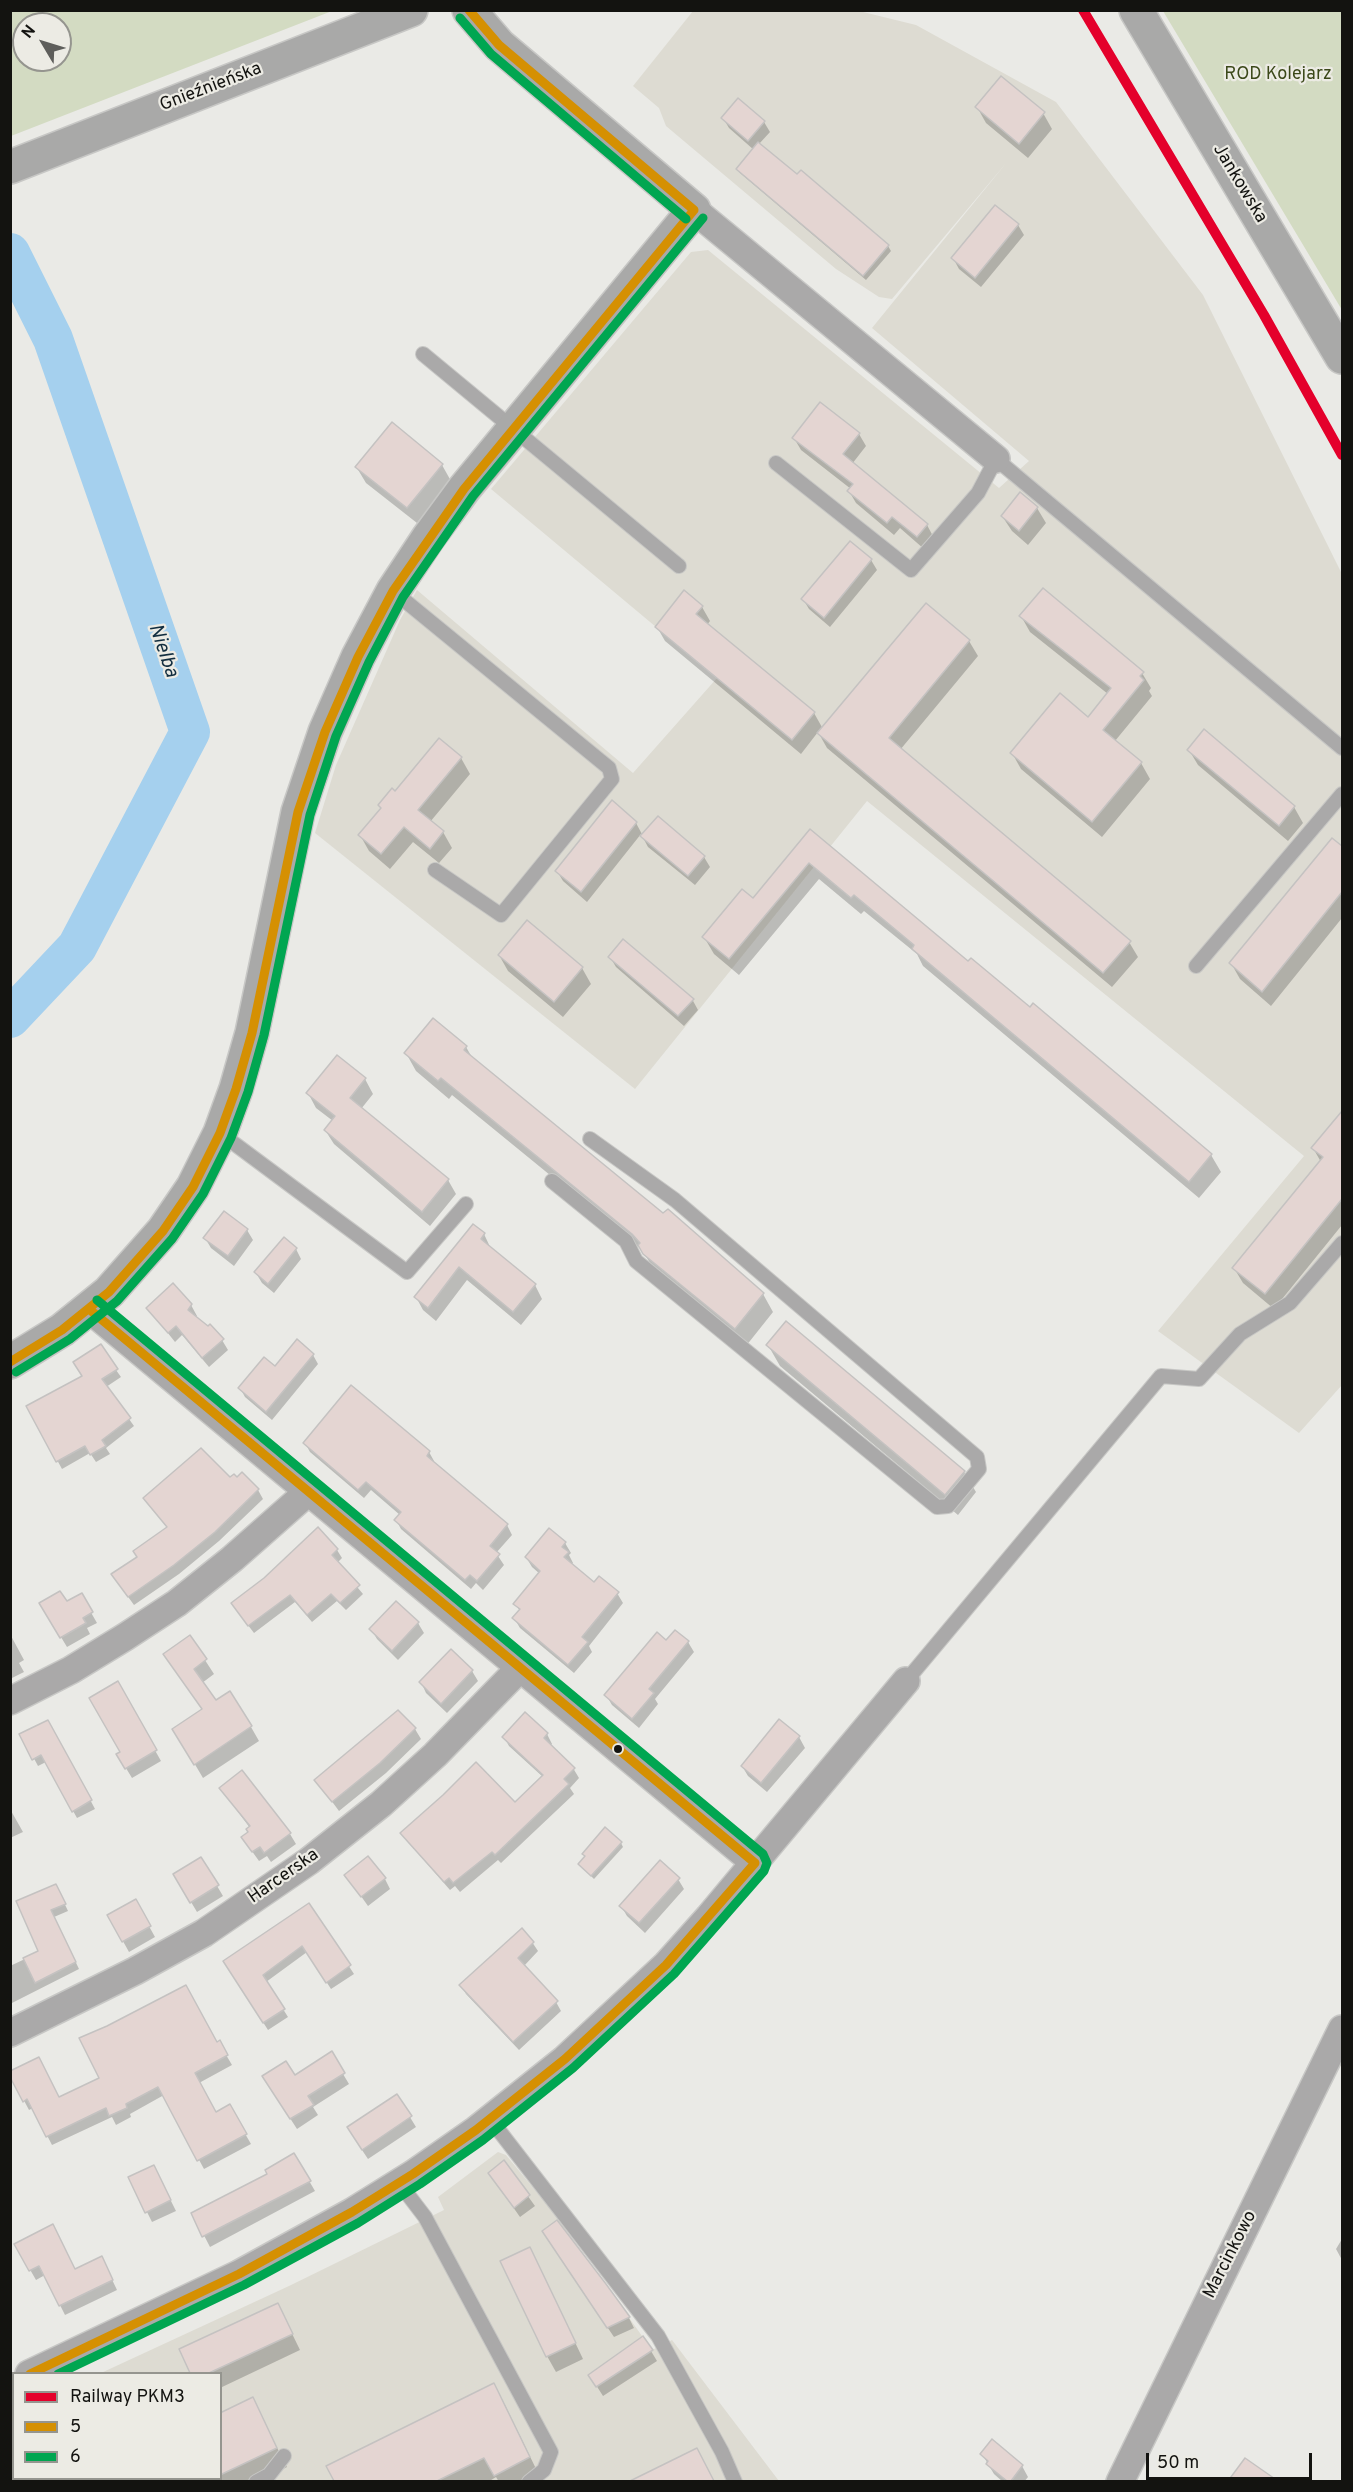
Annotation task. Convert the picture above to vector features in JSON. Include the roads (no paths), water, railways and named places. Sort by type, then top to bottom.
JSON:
[{"type":"street","name":"Gnieźnieńska","points":[[10,167],[411,10]]},
{"type":"street","points":[[469,10],[499,45],[694,210],[996,459]]},
{"type":"street","name":"Jankowska","points":[[1136,10],[1342,357]]},
{"type":"street","points":[[10,1362],[37,1347],[88,1309],[137,1262],[164,1231],[193,1187],[220,1133],[236,1089],[252,1033],[298,813],[311,770],[358,657],[393,591],[458,497],[694,210]]},
{"type":"street","points":[[88,1309],[755,1863]]},
{"type":"street","points":[[10,1701],[89,1659],[177,1603],[232,1559],[308,1492]]},
{"type":"street","name":"Harcerska","points":[[10,2032],[135,1971],[204,1933],[309,1861],[381,1804],[435,1755],[520,1668]]},
{"type":"street","points":[[31,2372],[239,2274],[352,2212],[399,2183],[490,2119],[565,2059],[666,1965],[755,1863],[906,1682]]},
{"type":"street","name":"Marcinkowo","points":[[1120,2481],[1342,2029]]},
{"type":"lane","points":[[423,354],[679,566]]},
{"type":"lane","points":[[776,463],[910,570],[978,493],[996,459],[1342,748]]},
{"type":"lane","points":[[393,591],[609,768],[612,779],[501,915],[435,870]]},
{"type":"lane","points":[[1196,966],[1342,794]]},
{"type":"lane","points":[[220,1133],[408,1272],[466,1204]]},
{"type":"lane","points":[[552,1181],[626,1241],[636,1261],[937,1507],[948,1506],[980,1469],[977,1456],[675,1200],[590,1139]]},
{"type":"lane","points":[[906,1682],[1161,1376],[1199,1379],[1240,1334],[1290,1303],[1342,1243]]},
{"type":"lane","points":[[490,2119],[658,2336],[722,2452],[735,2481]]},
{"type":"lane","points":[[399,2183],[424,2217],[551,2452],[544,2470],[529,2481]]},
{"type":"lane","points":[[256,2481],[269,2475],[284,2456]]},
{"type":"waterway","name":"Nielba","points":[[10,253],[53,339],[190,732],[77,947],[10,1018]]},
{"type":"rail line","name":"PKM3","points":[[1083,10],[1264,315],[1342,455]]},
{"type":"park label","name":"ROD Kolejarz","points":[[1278,75]]}]
